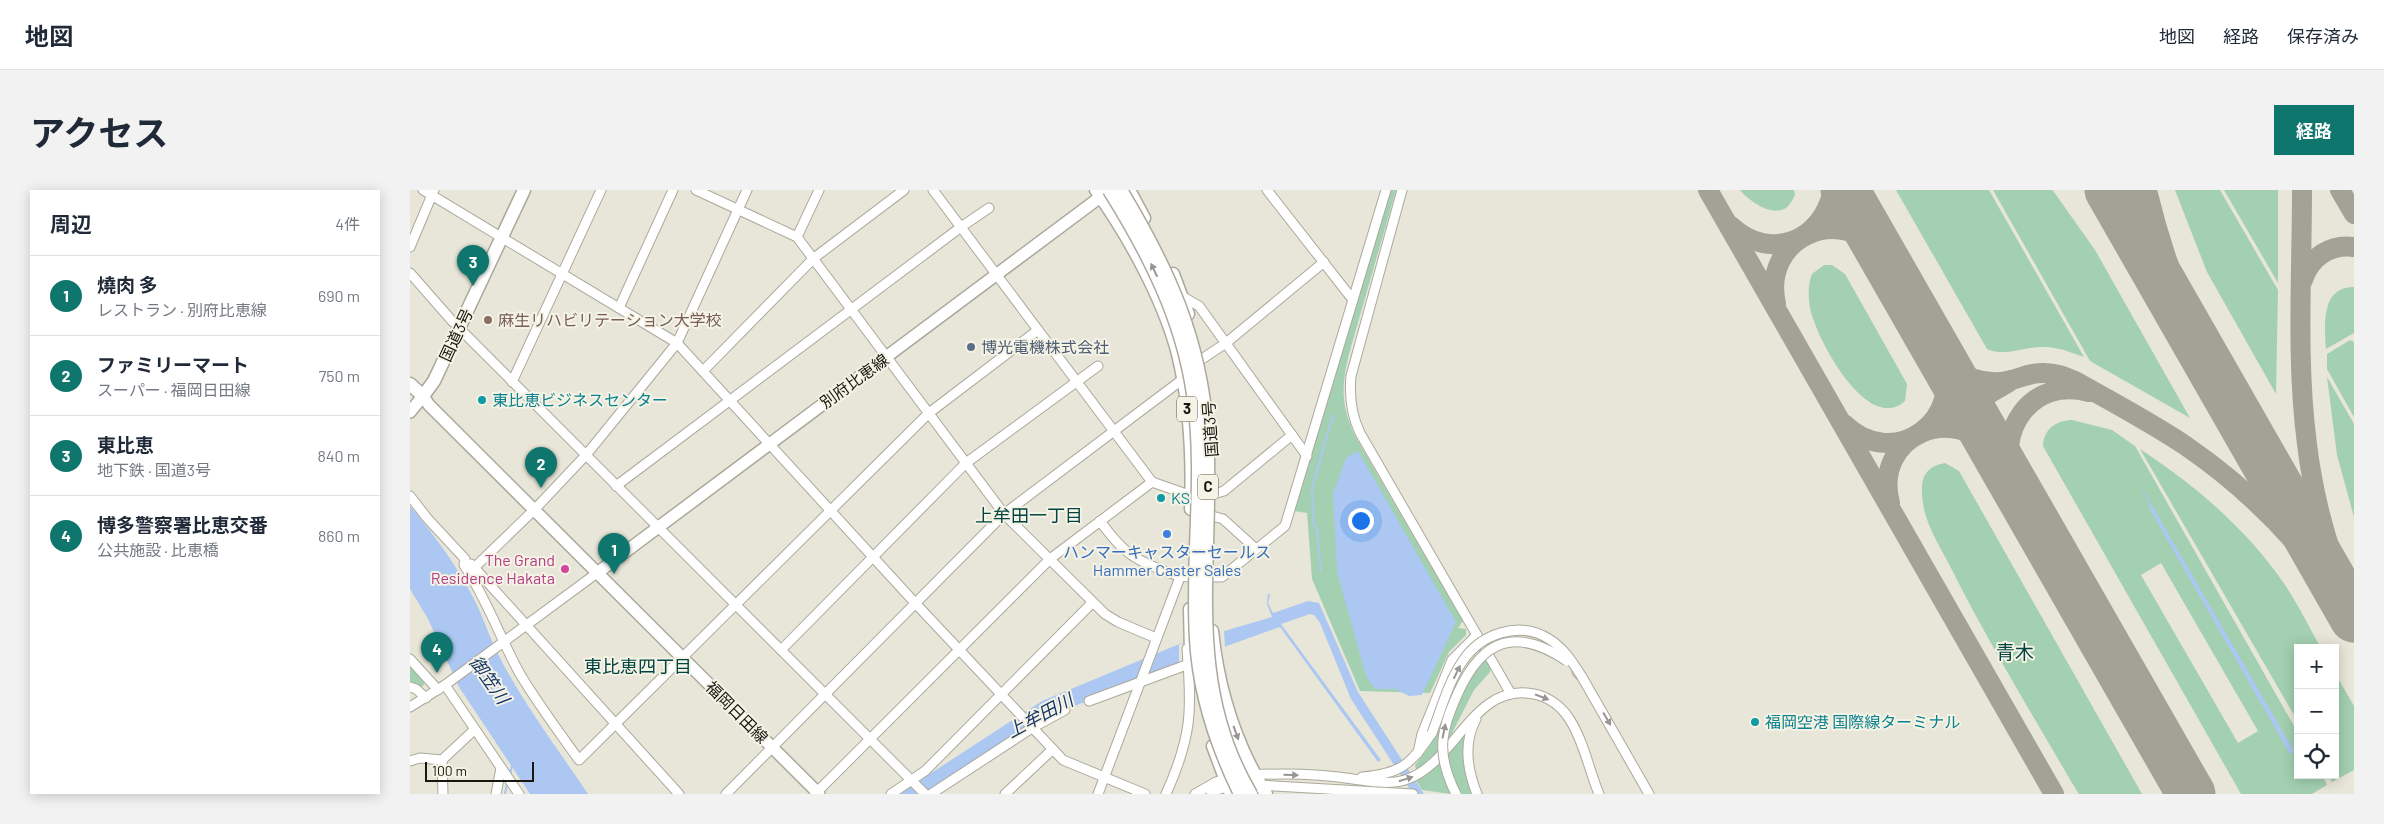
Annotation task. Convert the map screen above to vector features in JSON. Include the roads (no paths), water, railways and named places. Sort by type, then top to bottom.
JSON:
[{"type":"highway","name":"国道3号","points":[[423,396],[434,381],[456,325],[497,236],[514,190]]},
{"type":"highway","name":"国道3号","points":[[497,236],[524,190]]},
{"type":"highway","name":"C","points":[[1121,190],[1168,275],[1188,325],[1199,369],[1208,455],[1205,577],[1207,654],[1215,699],[1224,734],[1257,787]]},
{"type":"highway","name":"国道3号","points":[[1129,190],[1183,297],[1202,359],[1212,432],[1212,632],[1227,708],[1257,787]]},
{"type":"highway","name":"国道3号","points":[[1104,192],[1159,304],[1176,349],[1183,379],[1189,432],[1192,496],[1185,577],[1190,662],[1213,746],[1228,786]]},
{"type":"highway","name":"C","points":[[1104,192],[1159,279],[1179,329],[1189,371],[1196,416],[1198,456],[1195,577],[1198,657],[1205,701],[1215,738],[1240,794]]},
{"type":"highway","points":[[410,384],[423,396]]},
{"type":"main road","name":"別府比恵線","points":[[597,572],[888,356],[1104,192]]},
{"type":"main road","points":[[410,412],[423,396]]},
{"type":"main road","name":"福岡日田線","points":[[423,396],[429,405],[817,793]]},
{"type":"street","points":[[423,190],[433,193],[497,236],[677,342],[829,510],[1063,760],[1145,794]]},
{"type":"street","points":[[512,382],[600,190]]},
{"type":"street","points":[[619,308],[673,190]]},
{"type":"street","points":[[696,190],[797,237],[888,356],[1004,514],[1092,603],[1118,622],[1156,638]]},
{"type":"street","points":[[474,567],[535,509],[586,455],[677,342],[747,190]]},
{"type":"street","points":[[797,237],[819,190]]},
{"type":"street","points":[[703,371],[814,258],[904,190]]},
{"type":"street","points":[[933,190],[1152,482],[1192,496]]},
{"type":"street","points":[[1268,190],[1353,300]]},
{"type":"street","points":[[1211,577],[1222,577],[1285,526],[1386,190]]},
{"type":"street","points":[[1402,190],[1354,362],[1349,400],[1360,433],[1511,694]]},
{"type":"street","points":[[410,247],[433,193]]},
{"type":"street","points":[[616,486],[852,308],[989,208]]},
{"type":"street","points":[[1202,359],[1226,343],[1324,262]]},
{"type":"street","points":[[410,273],[456,325],[512,382],[926,794]]},
{"type":"street","points":[[1183,297],[1199,306],[1307,456]]},
{"type":"street","points":[[465,559],[464,565],[478,586],[502,641],[521,676],[579,760],[829,510],[929,413],[1038,330]]},
{"type":"street","points":[[781,650],[966,464],[1098,366]]},
{"type":"street","points":[[726,794],[1004,514],[1183,379]]},
{"type":"street","points":[[1213,494],[1224,491],[1292,435]]},
{"type":"street","points":[[817,793],[1050,559],[1152,482]]},
{"type":"street","points":[[410,496],[427,518],[474,567],[679,794]]},
{"type":"street","points":[[1212,516],[1222,519],[1256,550]]},
{"type":"street","points":[[1098,794],[1156,638],[1185,577],[1138,561],[1127,554],[1100,521]]},
{"type":"street","points":[[410,707],[444,686],[597,572]]},
{"type":"street","points":[[891,794],[915,783],[1000,694],[1092,603]]},
{"type":"street","points":[[1257,787],[1355,779],[1390,773],[1405,766],[1418,753],[1432,733],[1462,661],[1478,644],[1500,633],[1524,631],[1549,639],[1562,649],[1582,676],[1649,794]]},
{"type":"street","points":[[1418,753],[1422,734],[1449,666],[1462,648],[1477,635]]},
{"type":"street","points":[[1456,794],[1443,763],[1443,736],[1453,705],[1467,673],[1483,653],[1496,645],[1512,642],[1532,643],[1567,661],[1582,676]]},
{"type":"street","points":[[410,659],[444,686],[519,794]]},
{"type":"street","points":[[1090,701],[1141,678],[1190,662],[1192,697],[1188,735],[1181,760],[1166,794]]},
{"type":"street","points":[[410,688],[426,698]]},
{"type":"street","points":[[1355,779],[1379,782],[1398,781],[1420,774],[1438,760],[1466,725],[1495,699],[1511,694],[1530,693],[1546,698],[1566,715],[1580,740],[1599,794]]},
{"type":"street","points":[[931,794],[1031,727],[1065,710]]},
{"type":"street","points":[[1476,794],[1468,751],[1471,729],[1481,710]]},
{"type":"street","points":[[410,761],[420,758],[442,760],[474,730]]},
{"type":"street","points":[[1005,794],[1053,749]]},
{"type":"street","points":[[442,760],[443,794]]},
{"type":"street","points":[[496,794],[501,768]]},
{"type":"street","points":[[1211,794],[1228,786]]},
{"type":"street","points":[[1194,794],[1228,786],[1413,794]]},
{"type":"water","points":[[1358,451],[1456,622],[1422,695],[1409,696],[1395,689],[1375,689],[1366,676],[1337,572],[1333,494],[1346,458]]},
{"type":"water","points":[[2136,478],[2294,751],[2290,754],[2148,506],[2150,505]]},
{"type":"water","name":"御笠川","points":[[410,506],[452,561],[477,604],[495,649],[509,674],[530,709],[588,794],[530,794],[459,687],[428,619],[410,589]]},
{"type":"water","name":"上牟田川","points":[[1268,593],[1270,595],[1268,603],[1273,613],[1308,601],[1319,603],[1358,692],[1424,794],[1413,794],[1351,699],[1320,623],[1314,615],[1310,614],[1281,624],[1381,760],[1378,762],[1280,627],[1179,663],[1060,712],[926,794],[895,794],[919,781],[1042,701],[1177,645],[1272,617],[1267,604]]},
{"type":"waterway","points":[[1321,571],[1317,531],[1313,521],[1312,488],[1333,415]]},
{"type":"waterway","points":[[510,775],[512,765]]},
{"type":"waterway","points":[[505,794],[507,784]]},
{"type":"place","name":"東比恵","points":[[473,286]]},
{"type":"place","name":"麻生リハビリテーション大学校","points":[[488,320]]},
{"type":"place","name":"博光電機株式会社","points":[[971,347]]},
{"type":"place","name":"東比恵ビジネスセンター","points":[[482,400]]},
{"type":"place","name":"ファミリーマート","points":[[541,488]]},
{"type":"place","name":"KS","points":[[1161,498]]},
{"type":"place","name":"ハンマーキャスターセールス Hammer Caster Sales","points":[[1167,534]]},
{"type":"place","name":"The Grand Residence Hakata","points":[[565,569]]},
{"type":"place","name":"燒肉 多","points":[[614,574]]},
{"type":"place","name":"博多警察署比恵交番","points":[[437,673]]},
{"type":"place","name":"福岡空港 国際線ターミナル","points":[[1755,722]]},
{"type":"district","name":"上牟田一丁目","points":[[1029,516]]},
{"type":"district","name":"青木","points":[[2015,652]]},
{"type":"district","name":"東比恵四丁目","points":[[638,667]]}]
